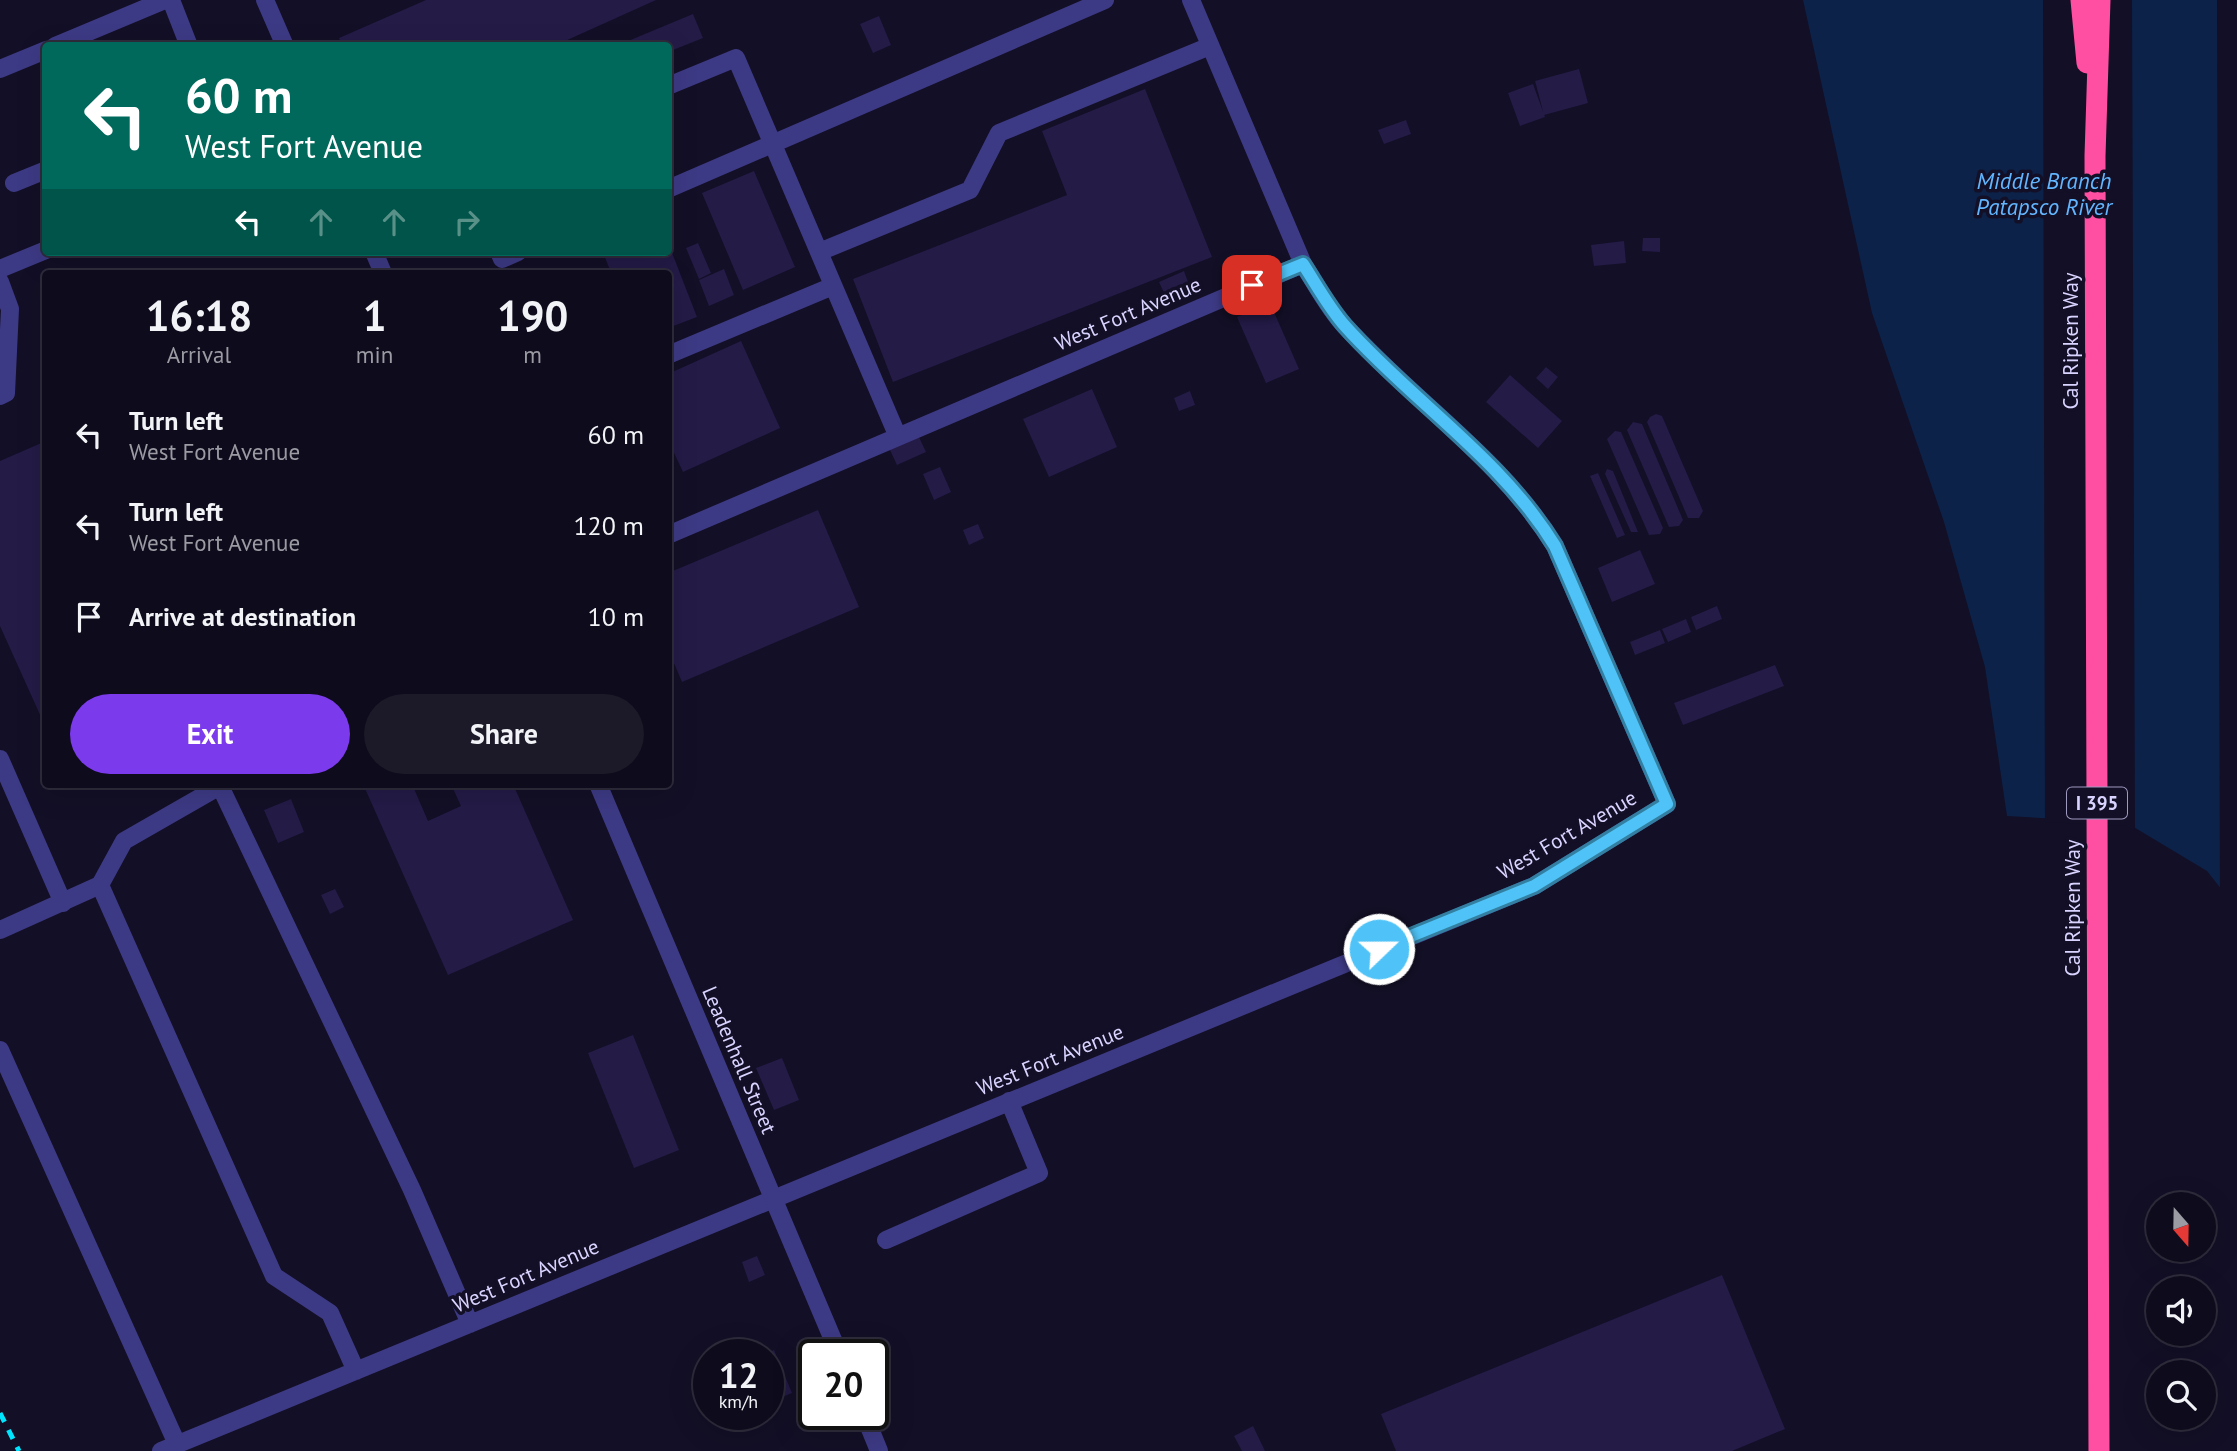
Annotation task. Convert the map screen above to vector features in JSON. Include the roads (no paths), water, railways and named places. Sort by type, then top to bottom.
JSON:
[{"type":"highway","points":[[2081,0],[2095,156]]},
{"type":"highway","points":[[2095,156],[2100,0]]},
{"type":"highway","name":"Cal Ripken Way","points":[[2095,156],[2099,1451]]},
{"type":"street","points":[[65,42],[165,0]]},
{"type":"street","points":[[171,0],[187,42]]},
{"type":"street","points":[[265,0],[283,42]]},
{"type":"street","points":[[672,187],[1105,0]]},
{"type":"street","points":[[1191,0],[1303,264]]},
{"type":"street","points":[[819,252],[970,190],[999,133],[1210,46]]},
{"type":"street","points":[[0,68],[42,52]]},
{"type":"street","points":[[672,84],[736,58],[898,437]]},
{"type":"street","points":[[14,183],[42,172]]},
{"type":"street","points":[[0,269],[42,252]]},
{"type":"street","name":"West Fort Avenue","points":[[169,1448],[1534,886],[1667,804],[1555,546],[1533,512],[1507,480],[1343,324],[1303,264],[672,533]]},
{"type":"street","points":[[0,282],[10,309],[6,393],[0,396]]},
{"type":"street","points":[[672,353],[833,286]]},
{"type":"street","points":[[0,759],[63,903]]},
{"type":"street","points":[[0,930],[100,885],[124,841],[217,788]]},
{"type":"street","points":[[223,788],[373,1105],[470,1324]]},
{"type":"street","name":"Leadenhall Street","points":[[600,788],[833,1339]]},
{"type":"street","points":[[100,885],[274,1276],[330,1313],[356,1371]]},
{"type":"street","points":[[0,1050],[169,1448]]},
{"type":"street","points":[[886,1240],[1039,1173],[1009,1101]]},
{"type":"street","points":[[870,1430],[879,1451]]},
{"type":"water","name":"Middle Branch Patapsco River","points":[[1803,0],[2237,0],[2237,909],[2207,871],[2127,823],[2007,816],[1985,667],[1944,522],[1872,313]]},
{"type":"railway","points":[[0,1413],[19,1451]]}]
